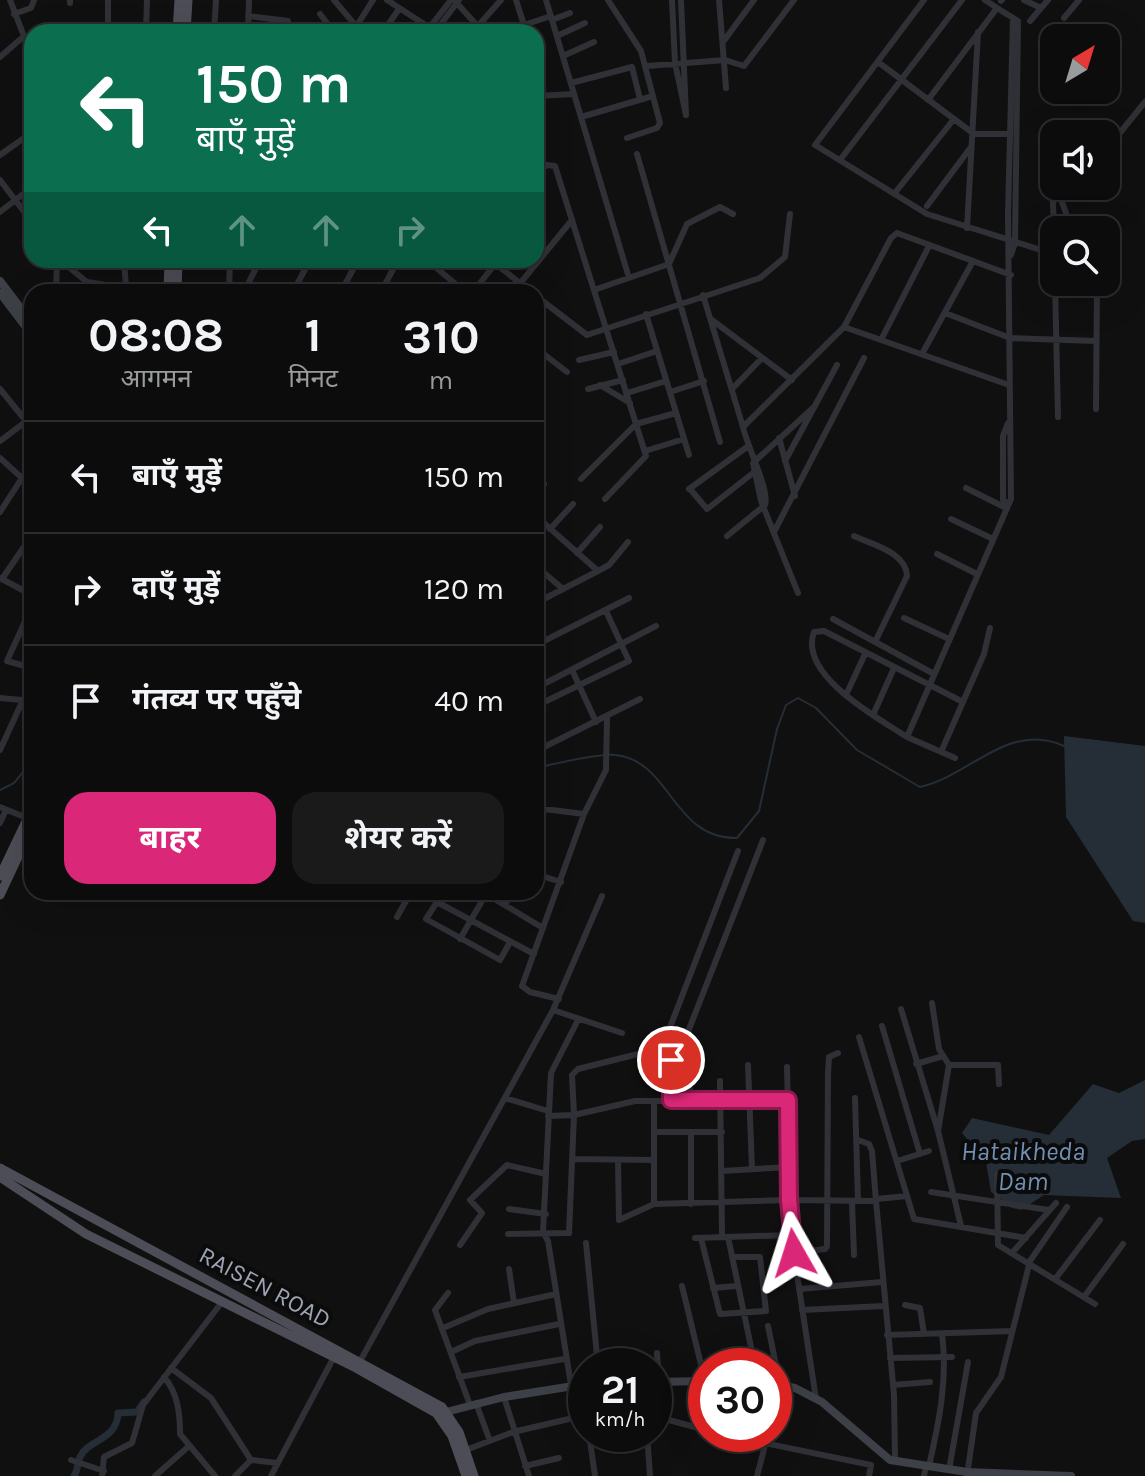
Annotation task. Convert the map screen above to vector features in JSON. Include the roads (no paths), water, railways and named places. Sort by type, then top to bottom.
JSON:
[{"type":"main road","points":[[178,24],[179,0]]},
{"type":"main road","points":[[186,24],[188,0]]},
{"type":"main road","points":[[0,876],[24,830]]},
{"type":"main road","points":[[0,895],[24,833]]},
{"type":"main road","name":"RAISEN ROAD","points":[[0,1168],[442,1413]]},
{"type":"main road","name":"RAISEN ROAD","points":[[0,1177],[82,1231],[222,1302],[337,1353]]},
{"type":"main road","points":[[82,1231],[91,1217]]},
{"type":"main road","points":[[442,1413],[466,1450],[474,1476]]},
{"type":"main road","points":[[442,1413],[466,1476]]},
{"type":"street","points":[[0,57],[23,37],[10,0]]},
{"type":"street","points":[[14,14],[31,8],[34,0]]},
{"type":"street","points":[[108,0],[108,24]]},
{"type":"street","points":[[146,24],[147,0]]},
{"type":"street","points":[[214,24],[216,0]]},
{"type":"street","points":[[248,24],[249,0]]},
{"type":"street","points":[[334,0],[353,24]]},
{"type":"street","points":[[361,24],[373,0]]},
{"type":"street","points":[[387,0],[420,24]]},
{"type":"street","points":[[484,24],[501,0]]},
{"type":"street","points":[[516,0],[524,24]]},
{"type":"street","points":[[546,0],[629,278]]},
{"type":"street","points":[[608,0],[647,66],[659,126],[627,138]]},
{"type":"street","points":[[672,0],[675,63],[686,115],[681,0]]},
{"type":"street","points":[[719,0],[726,88]]},
{"type":"street","points":[[722,43],[754,0]]},
{"type":"street","points":[[647,66],[725,60],[741,67],[747,64],[794,0]]},
{"type":"street","points":[[924,0],[815,145],[927,214],[1040,250]]},
{"type":"street","points":[[840,160],[962,0]]},
{"type":"street","points":[[907,737],[1007,506],[1012,467],[1009,385],[1013,18],[1000,3],[985,0]]},
{"type":"street","points":[[1024,0],[1041,8]]},
{"type":"street","points":[[1030,21],[1048,0]]},
{"type":"street","points":[[1064,18],[1079,0]]},
{"type":"street","points":[[436,24],[455,1],[476,24]]},
{"type":"street","points":[[928,100],[1000,3]]},
{"type":"street","points":[[389,24],[399,9]]},
{"type":"street","points":[[528,24],[570,13]]},
{"type":"street","points":[[320,14],[328,24]]},
{"type":"street","points":[[248,16],[288,21],[286,24]]},
{"type":"street","points":[[557,36],[585,23]]},
{"type":"street","points":[[967,228],[978,32]]},
{"type":"street","points":[[563,56],[594,42]]},
{"type":"street","points":[[878,62],[974,134],[1014,134]]},
{"type":"street","points":[[571,83],[632,67],[640,99]]},
{"type":"street","points":[[544,96],[574,94]]},
{"type":"street","points":[[581,117],[653,96]]},
{"type":"street","points":[[1120,133],[1145,102]]},
{"type":"street","points":[[894,194],[954,119]]},
{"type":"street","points":[[0,155],[24,137]]},
{"type":"street","points":[[927,206],[971,147]]},
{"type":"street","points":[[637,154],[720,442]]},
{"type":"street","points":[[544,167],[555,166],[646,456],[605,499]]},
{"type":"street","points":[[0,180],[24,211]]},
{"type":"street","points":[[0,212],[24,194]]},
{"type":"street","points":[[1062,202],[1067,216]]},
{"type":"street","points":[[594,290],[669,264],[687,224],[720,207],[733,214]]},
{"type":"street","points":[[544,302],[587,335],[760,278],[785,257],[790,214]]},
{"type":"street","points":[[544,252],[572,220]]},
{"type":"street","points":[[743,427],[844,327],[891,238],[897,233],[1011,275]]},
{"type":"street","points":[[881,340],[929,246]]},
{"type":"street","points":[[922,354],[973,261]]},
{"type":"street","points":[[69,268],[87,282],[103,284]]},
{"type":"street","points":[[436,268],[456,284]]},
{"type":"street","points":[[501,268],[520,283],[532,268]]},
{"type":"street","points":[[0,281],[24,312]]},
{"type":"street","points":[[0,293],[24,324]]},
{"type":"street","points":[[703,295],[747,447],[768,498],[765,505],[727,536]]},
{"type":"street","points":[[1055,296],[1058,417]]},
{"type":"street","points":[[1096,409],[1097,296]]},
{"type":"street","points":[[945,313],[1010,338],[1096,341]]},
{"type":"street","points":[[646,314],[689,455]]},
{"type":"street","points":[[712,320],[792,380]]},
{"type":"street","points":[[844,327],[1009,385]]},
{"type":"street","points":[[618,364],[657,351]]},
{"type":"street","points":[[579,360],[614,352]]},
{"type":"street","points":[[544,354],[567,372]]},
{"type":"street","points":[[732,389],[762,358]]},
{"type":"street","points":[[775,530],[864,358]]},
{"type":"street","points":[[785,461],[837,365]]},
{"type":"street","points":[[588,389],[623,380]]},
{"type":"street","points":[[627,393],[666,381]]},
{"type":"street","points":[[670,392],[704,381]]},
{"type":"street","points":[[600,385],[630,403]]},
{"type":"street","points":[[0,389],[24,414]]},
{"type":"street","points":[[798,593],[753,473],[753,463],[815,406]]},
{"type":"street","points":[[581,479],[636,424],[676,413]]},
{"type":"street","points":[[1007,506],[1003,500],[1003,436],[1009,422]]},
{"type":"street","points":[[0,441],[24,423]]},
{"type":"street","points":[[778,438],[795,496]]},
{"type":"street","points":[[645,451],[684,439]]},
{"type":"street","points":[[747,447],[688,490],[707,509],[753,473]]},
{"type":"street","points":[[0,458],[22,478],[0,512]]},
{"type":"street","points":[[1003,466],[1012,467]]},
{"type":"street","points":[[966,488],[1007,506]]},
{"type":"street","points":[[550,529],[573,504]]},
{"type":"street","points":[[951,519],[993,539]]},
{"type":"street","points":[[544,523],[598,571]]},
{"type":"street","points":[[577,553],[600,527]]},
{"type":"street","points":[[854,536],[899,557],[907,569],[907,576],[875,642]]},
{"type":"street","points":[[544,599],[609,565],[628,542]]},
{"type":"street","points":[[24,546],[1,579],[24,591]]},
{"type":"street","points":[[937,554],[977,574]]},
{"type":"street","points":[[544,575],[563,589]]},
{"type":"street","points":[[544,641],[629,598]]},
{"type":"street","points":[[544,702],[629,661],[606,611]]},
{"type":"street","points":[[904,618],[949,639]]},
{"type":"street","points":[[833,619],[934,674]]},
{"type":"street","points":[[24,624],[7,661],[24,666]]},
{"type":"street","points":[[544,684],[656,626]]},
{"type":"street","points":[[941,752],[984,654],[990,628]]},
{"type":"street","points":[[955,758],[907,737],[846,695],[820,670],[813,634],[824,631],[963,702]]},
{"type":"street","points":[[846,695],[865,654]]},
{"type":"street","points":[[604,655],[610,671]]},
{"type":"street","points":[[873,715],[894,668]]},
{"type":"street","points":[[572,670],[596,722]]},
{"type":"street","points":[[0,698],[23,700],[0,750]]},
{"type":"street","points":[[544,747],[640,699]]},
{"type":"street","points":[[559,999],[530,992],[522,986],[584,814],[606,770],[607,718]]},
{"type":"street","points":[[0,823],[3,808],[24,816]]},
{"type":"street","points":[[544,809],[584,814]]},
{"type":"street","points":[[508,1234],[569,1233],[574,1115],[572,1075],[578,1069],[662,1048],[679,1048],[684,1042],[763,840]]},
{"type":"street","points":[[662,1048],[738,851]]},
{"type":"street","points":[[544,877],[561,882]]},
{"type":"street","points":[[358,1364],[559,999],[602,896]]},
{"type":"street","points":[[397,917],[407,900]]},
{"type":"street","points":[[460,939],[481,900]]},
{"type":"street","points":[[497,900],[543,928]]},
{"type":"street","points":[[505,905],[508,900]]},
{"type":"street","points":[[509,944],[500,960],[426,919],[437,902],[509,944],[534,954]]},
{"type":"street","points":[[932,1003],[943,1056],[949,1065],[938,1131]]},
{"type":"street","points":[[901,1009],[938,1131],[961,1226]]},
{"type":"street","points":[[553,1010],[622,1033]]},
{"type":"street","points":[[568,1366],[564,1359],[556,1294],[543,1232],[551,1073],[578,1020]]},
{"type":"street","points":[[882,1026],[920,1154]]},
{"type":"street","points":[[859,1037],[914,1219],[1026,1238]]},
{"type":"street","points":[[794,1253],[825,1249],[829,1057],[838,1053]]},
{"type":"street","points":[[916,1064],[943,1056]]},
{"type":"street","points":[[671,1060],[671,1100]]},
{"type":"street","points":[[748,1065],[752,1169]]},
{"type":"street","points":[[949,1065],[998,1065],[999,1084]]},
{"type":"street","points":[[687,1067],[691,1100]]},
{"type":"street","points":[[787,1067],[791,1235],[816,1399]]},
{"type":"street","points":[[720,1081],[725,1237],[751,1348]]},
{"type":"street","points":[[505,1098],[548,1114],[574,1115],[654,1101],[788,1100]]},
{"type":"street","points":[[854,1255],[858,1140],[855,1098]]},
{"type":"street","points":[[654,1101],[654,1204]]},
{"type":"street","points":[[655,1132],[722,1132]]},
{"type":"street","points":[[691,1132],[691,1204]]},
{"type":"street","points":[[858,1140],[869,1144],[872,1151],[893,1385],[893,1460]]},
{"type":"street","points":[[897,1161],[929,1151]]},
{"type":"street","points":[[572,1159],[654,1160]]},
{"type":"street","points":[[618,1160],[619,1220],[654,1204],[789,1200],[855,1202],[907,1196]]},
{"type":"street","points":[[460,1245],[482,1213],[470,1200],[507,1165],[546,1174]]},
{"type":"street","points":[[722,1171],[789,1167]]},
{"type":"street","points":[[997,1174],[998,1245],[1030,1261],[1095,1304]]},
{"type":"street","points":[[931,1192],[1049,1210]]},
{"type":"street","points":[[1012,1253],[1056,1203]]},
{"type":"street","points":[[967,1474],[976,1413],[1001,1377],[1030,1261],[1067,1207]]},
{"type":"street","points":[[509,1209],[546,1214]]},
{"type":"street","points":[[1056,1278],[1100,1220]]},
{"type":"street","points":[[732,1257],[760,1257],[766,1311],[720,1314],[698,1238],[791,1235]]},
{"type":"street","points":[[586,1243],[596,1348]]},
{"type":"street","points":[[1084,1297],[1123,1244]]},
{"type":"street","points":[[509,1269],[514,1303]]},
{"type":"street","points":[[799,1289],[882,1282]]},
{"type":"street","points":[[682,1286],[698,1348]]},
{"type":"street","points":[[713,1288],[737,1286]]},
{"type":"street","points":[[448,1293],[435,1310],[459,1377],[490,1441]]},
{"type":"street","points":[[443,1328],[514,1303],[556,1294]]},
{"type":"street","points":[[71,1460],[103,1474],[104,1457],[132,1443],[143,1405],[222,1302]]},
{"type":"street","points":[[905,1305],[920,1308],[924,1334]]},
{"type":"street","points":[[802,1310],[884,1306]]},
{"type":"street","points":[[451,1352],[475,1341],[559,1324]]},
{"type":"street","points":[[768,1326],[772,1348]]},
{"type":"street","points":[[887,1335],[1012,1331]]},
{"type":"street","points":[[926,1470],[942,1410],[948,1357],[942,1334]]},
{"type":"street","points":[[271,1476],[337,1353]]},
{"type":"street","points":[[890,1358],[948,1357]]},
{"type":"street","points":[[459,1377],[564,1359]]},
{"type":"street","points":[[949,1470],[968,1362]]},
{"type":"street","points":[[171,1368],[211,1398],[251,1460]]},
{"type":"street","points":[[164,1377],[172,1387],[180,1416],[180,1434],[215,1476]]},
{"type":"street","points":[[893,1385],[930,1382]]},
{"type":"street","points":[[442,1413],[504,1397],[568,1386]]},
{"type":"street","points":[[792,1390],[816,1399],[893,1460],[926,1470],[967,1474],[1071,1476]]},
{"type":"street","points":[[504,1397],[528,1476]]},
{"type":"street","points":[[466,1450],[513,1432],[568,1420]]},
{"type":"street","points":[[155,1476],[189,1446]]},
{"type":"street","points":[[792,1450],[871,1465],[893,1460]]},
{"type":"street","points":[[592,1452],[595,1476]]},
{"type":"street","points":[[648,1452],[650,1475],[662,1476]]},
{"type":"street","points":[[757,1476],[762,1452]]},
{"type":"street","points":[[525,1466],[559,1458]]},
{"type":"street","points":[[251,1460],[277,1463]]},
{"type":"street","points":[[235,1476],[251,1460]]},
{"type":"street","points":[[869,1476],[871,1465]]},
{"type":"water","points":[[1064,736],[1145,746],[1145,923],[1133,921],[1066,817]]},
{"type":"water","name":"Hataikheda Dam","points":[[1145,1080],[1145,1139],[1132,1141],[1107,1158],[1121,1198],[1044,1195],[1021,1210],[1012,1208],[991,1192],[986,1162],[962,1133],[972,1118],[1049,1135],[1093,1084],[1119,1093]]},
{"type":"waterway","points":[[544,766],[608,755],[634,760],[649,770],[698,826],[715,835],[737,838],[759,811],[777,729],[786,705],[798,698],[816,708],[857,750],[920,787],[939,781],[990,753],[1025,740],[1044,740],[1064,746]]},
{"type":"waterway","points":[[0,790],[14,783],[24,771]]},
{"type":"waterway","points":[[74,1476],[84,1451],[113,1429],[118,1413],[137,1412],[144,1402]]}]
